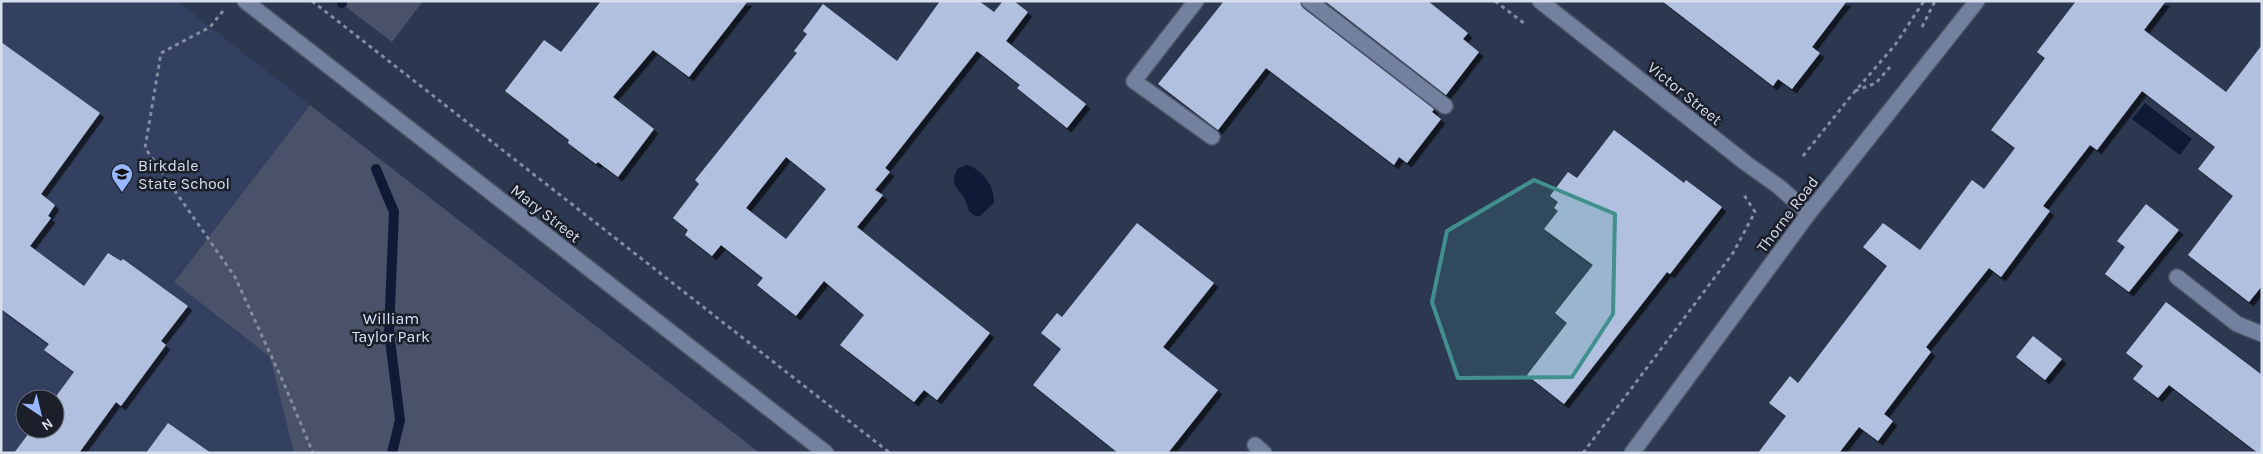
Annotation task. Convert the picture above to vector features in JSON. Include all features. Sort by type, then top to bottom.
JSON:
[{"type":"street","name":"Mary Street","points":[[245,1],[826,453]]},
{"type":"street","points":[[1196,1],[1134,81],[1212,137]]},
{"type":"street","points":[[1309,1],[1445,106]]},
{"type":"street","name":"Victor Street","points":[[1540,1],[1746,164],[1778,186],[1808,213]]},
{"type":"street","name":"Thorne Road","points":[[1632,453],[1808,213],[1977,1]]},
{"type":"street","points":[[2177,277],[2237,324],[2262,334]]},
{"type":"path","points":[[312,1],[890,453]]},
{"type":"path","points":[[1495,1],[1527,26]]},
{"type":"path","points":[[1804,156],[1854,92],[1896,45],[1924,1]]},
{"type":"path","points":[[1919,33],[1936,1]]},
{"type":"path","points":[[226,8],[210,27],[161,53],[145,148],[235,277],[313,453]]},
{"type":"path","points":[[1854,92],[1876,83],[1895,61]]},
{"type":"path","points":[[1583,453],[1733,253],[1755,212],[1745,196],[1738,190]]},
{"type":"highlighted area","points":[[1534,180],[1615,214],[1613,314],[1572,377],[1458,378],[1432,302],[1447,231]]},
{"type":"shaded area","name":"Birkdale State School","points":[[1,1],[177,1],[310,105],[174,281],[270,357],[294,453],[1,453]]},
{"type":"shaded area","points":[[2145,103],[2192,139],[2180,155],[2132,119]]},
{"type":"shaded area","points":[[967,165],[983,175],[990,185],[994,197],[994,203],[980,216],[975,216],[969,211],[964,197],[955,186],[954,177],[957,169]]},
{"type":"green space","points":[[338,1],[423,1],[392,42]]},
{"type":"green space","name":"William Taylor Park","points":[[310,105],[760,453],[294,453],[270,357],[174,282]]},
{"type":"building","points":[[601,1],[748,1],[689,77],[653,50],[613,97],[654,129],[618,177],[598,162],[596,164],[568,143],[569,140],[505,91],[544,40],[561,52]]},
{"type":"building","points":[[940,1],[979,1],[994,12],[1003,1],[1014,1],[1028,12],[1006,41],[1086,104],[1067,128],[1017,88],[1020,85],[977,51],[885,168],[890,172],[875,190],[883,195],[857,227],[990,333],[937,400],[924,390],[914,402],[840,345],[864,315],[824,281],[796,316],[757,285],[763,278],[721,245],[712,256],[685,235],[688,230],[673,218],[699,184],[695,180],[797,53],[794,51],[807,34],[803,31],[823,4],[897,61]],"holes":[[[786,157],[826,189],[786,239],[746,208]]]},
{"type":"building","points":[[1224,1],[1300,1],[1303,8],[1434,109],[1432,112],[1441,119],[1407,163],[1399,157],[1394,165],[1266,68],[1218,130],[1158,84]]},
{"type":"building","points":[[1325,1],[1428,1],[1468,33],[1463,39],[1479,52],[1446,95]]},
{"type":"building","points":[[1662,1],[1847,1],[1812,47],[1820,53],[1792,89],[1778,79],[1773,86]]},
{"type":"building","points":[[2076,1],[2166,1],[2144,30],[2226,92],[2262,45],[2262,286],[2249,302],[2188,255],[2233,196],[2198,169],[2215,147],[2142,91],[2097,150],[2090,145],[2043,206],[2050,211],[2001,277],[1989,268],[1926,347],[1931,352],[1884,414],[1893,421],[1878,441],[1859,427],[1839,453],[1758,453],[1786,416],[1769,403],[1790,376],[1798,383],[1887,266],[1863,247],[1883,223],[1920,250],[1972,180],[1984,189],[2015,148],[1991,130],[2045,58],[2037,52]]},
{"type":"building","points":[[1,42],[100,113],[41,194],[55,205],[48,216],[51,218],[30,246],[84,286],[108,253],[121,261],[123,259],[188,306],[161,341],[166,345],[121,406],[116,402],[79,453],[14,453],[24,439],[65,439],[65,389],[61,389],[74,372],[44,350],[49,344],[1,309]]},
{"type":"building","points":[[1614,130],[1684,183],[1686,180],[1722,207],[1670,274],[1667,272],[1564,404],[1527,375],[1567,323],[1555,313],[1593,265],[1544,229],[1558,211],[1554,208],[1558,202],[1550,196],[1568,172],[1577,178]]},
{"type":"building","points":[[2146,204],[2179,230],[2129,292],[2105,274],[2125,247],[2117,241]]},
{"type":"building","points":[[1137,223],[1214,283],[1163,347],[1218,390],[1168,453],[1118,453],[1033,385],[1061,349],[1041,333],[1057,313],[1062,317]]},
{"type":"building","points":[[2166,302],[2262,375],[2262,453],[2258,453],[2169,385],[2158,398],[2133,379],[2143,366],[2126,353]]},
{"type":"building","points":[[2033,336],[2062,359],[2045,380],[2016,357]]},
{"type":"building","points":[[168,423],[211,453],[146,453]]},
{"type":"waterway","points":[[376,169],[394,212],[389,332],[400,420],[392,453]]},
{"type":"place","name":"Birkdale State School","points":[[122,193]]}]
